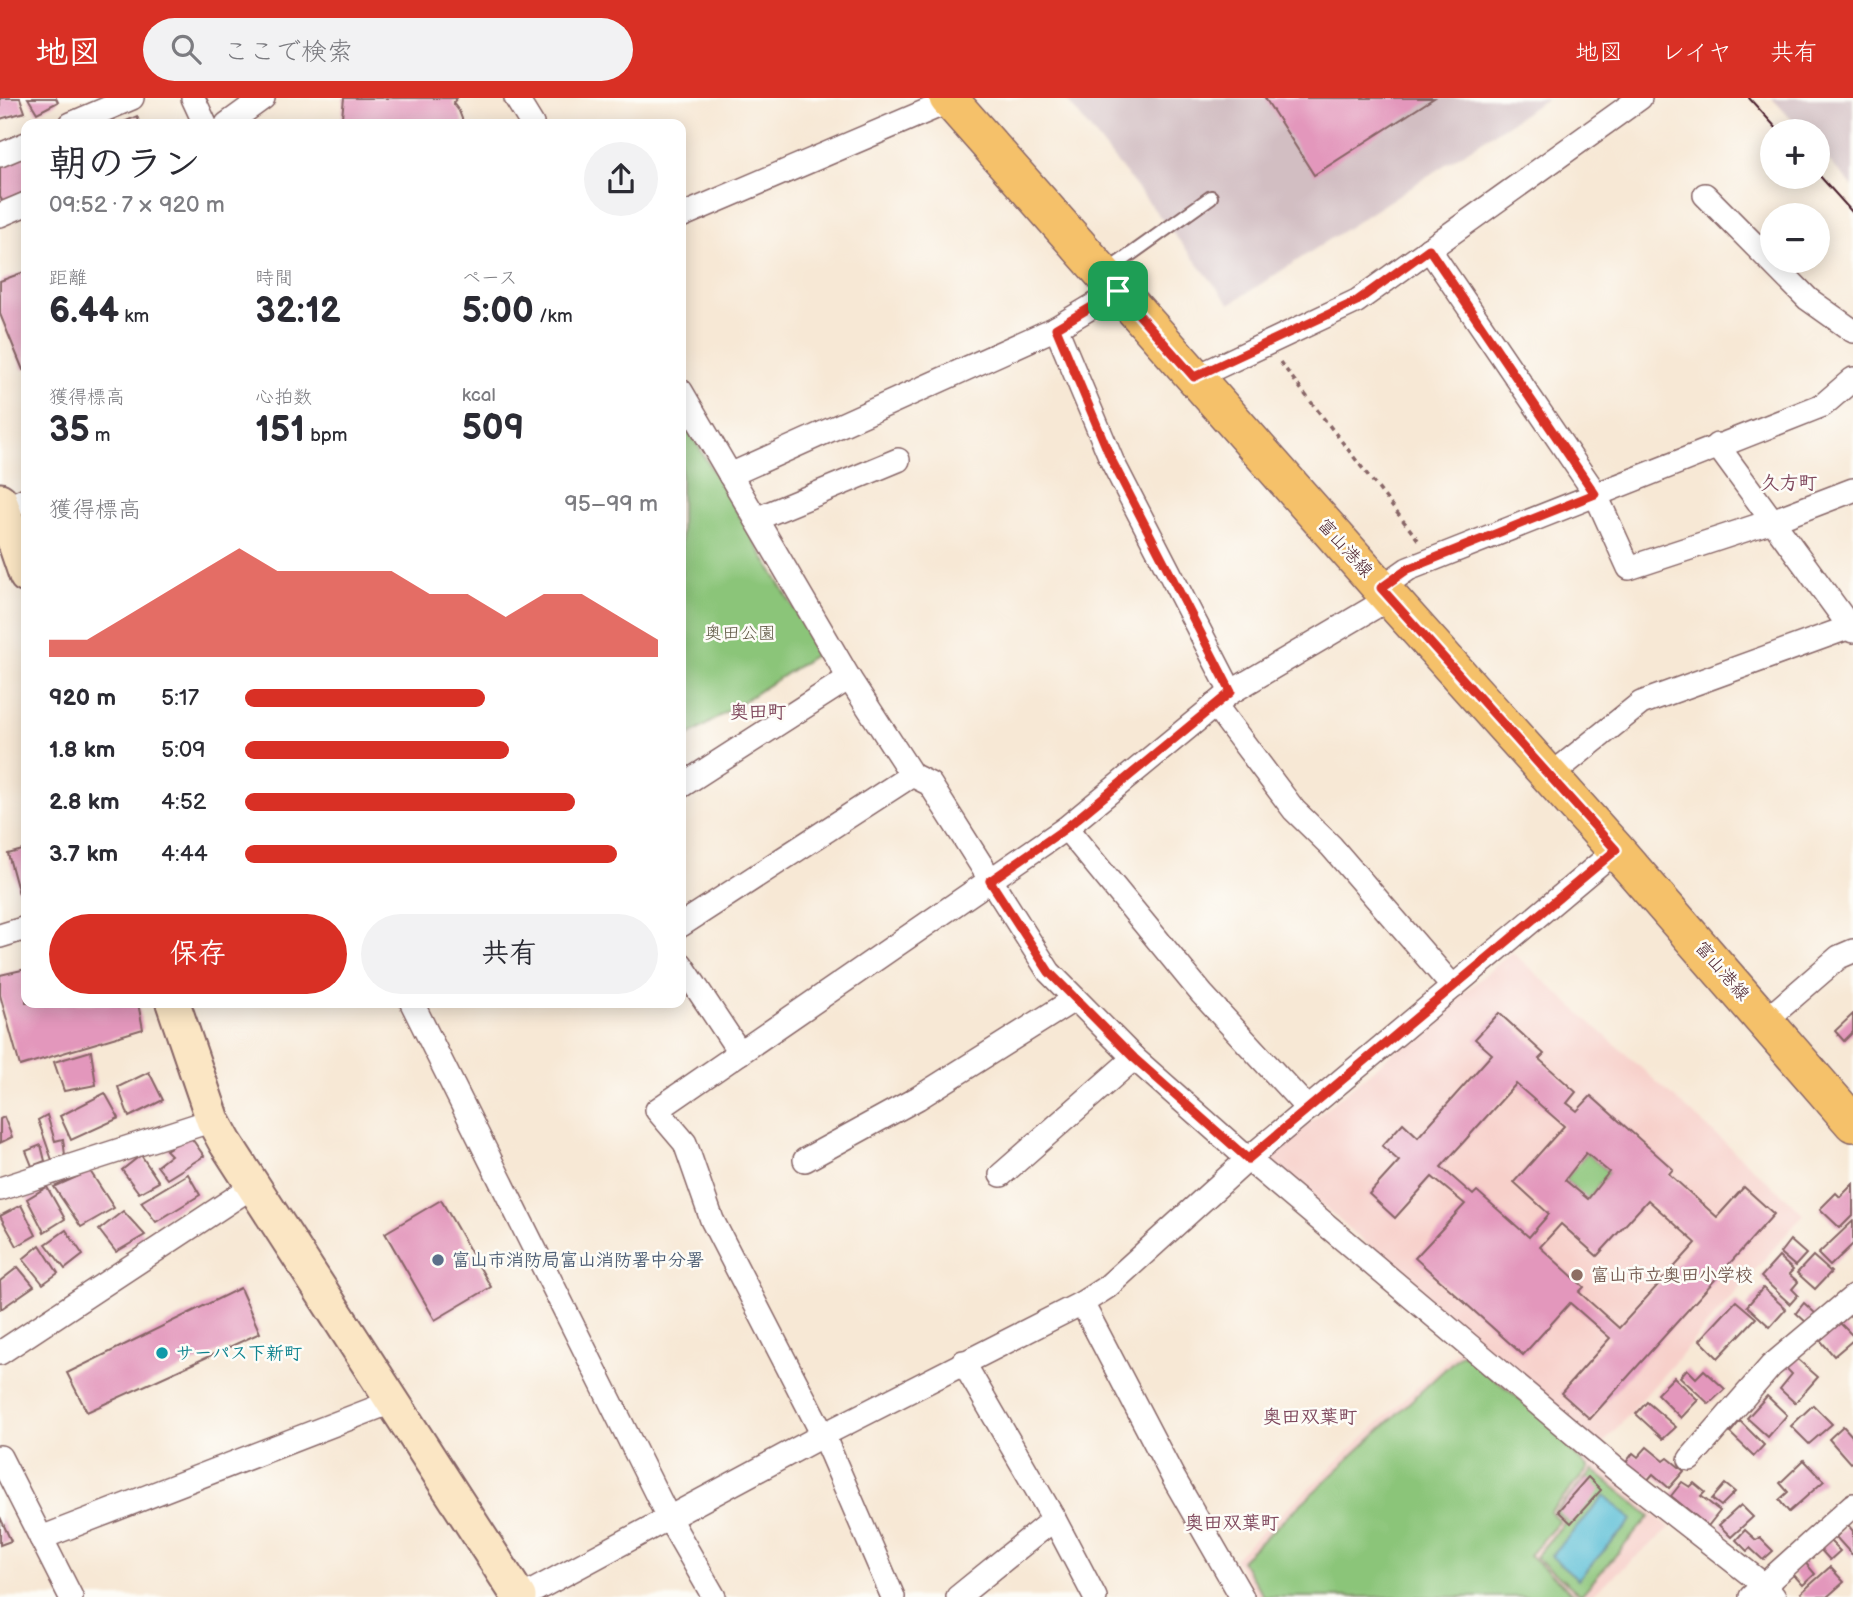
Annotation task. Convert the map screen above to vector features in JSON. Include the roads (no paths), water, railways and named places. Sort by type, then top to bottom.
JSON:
[{"type":"main road","name":"富山港線","points":[[949,99],[1616,850],[1853,1124]]},
{"type":"street","points":[[83,119],[132,98]]},
{"type":"street","points":[[193,98],[203,119]]},
{"type":"street","points":[[234,119],[263,98]]},
{"type":"street","points":[[516,98],[528,119]]},
{"type":"street","points":[[1194,377],[1357,301],[1640,98]]},
{"type":"street","points":[[686,214],[949,99]]},
{"type":"street","points":[[0,155],[21,146]]},
{"type":"street","points":[[1705,195],[1808,299],[1853,331]]},
{"type":"street","points":[[0,215],[21,206]]},
{"type":"street","points":[[1429,249],[1595,494],[1629,568],[1772,521],[1853,490]]},
{"type":"street","points":[[730,475],[1056,328],[1110,282]]},
{"type":"street","points":[[1056,328],[1112,461],[1223,699],[1294,810],[1331,846],[1453,987]]},
{"type":"street","points":[[893,1597],[823,1435],[712,1220],[685,1143],[657,1110],[1066,828],[1223,699],[1385,593],[1408,569],[1823,405],[1853,379]]},
{"type":"street","points":[[686,400],[849,678],[912,775],[930,784],[1049,972],[1134,1058],[1248,1159],[1763,1593],[1853,1505]]},
{"type":"street","points":[[1550,776],[1641,703],[1851,629],[1717,445]]},
{"type":"street","points":[[756,519],[898,460]]},
{"type":"street","points":[[7,505],[21,557]]},
{"type":"street","points":[[686,783],[849,678]]},
{"type":"street","points":[[686,922],[912,775]]},
{"type":"street","points":[[1066,828],[1202,994],[1308,1109]]},
{"type":"street","points":[[175,1008],[213,1120],[253,1186],[521,1597],[823,1435],[1082,1303],[1107,1287],[1248,1159],[1616,850]]},
{"type":"street","points":[[0,936],[21,930]]},
{"type":"street","points":[[1765,1021],[1839,957],[1853,951]]},
{"type":"street","points":[[686,972],[740,1053]]},
{"type":"street","points":[[805,1160],[918,1098],[1075,999]]},
{"type":"street","points":[[414,1008],[668,1517],[714,1597]]},
{"type":"street","points":[[1001,1175],[1134,1058]]},
{"type":"street","points":[[0,1189],[213,1120]]},
{"type":"street","points":[[0,1353],[253,1186]]},
{"type":"street","points":[[1690,1459],[1771,1366],[1853,1297]]},
{"type":"street","points":[[1082,1303],[1173,1478],[1242,1597]]},
{"type":"street","points":[[963,1362],[1054,1519],[1095,1597]]},
{"type":"street","points":[[41,1538],[394,1401]]},
{"type":"street","points":[[0,1457],[71,1597]]},
{"type":"street","points":[[958,1597],[1054,1519]]},
{"type":"lane","points":[[1110,282],[1211,197]]},
{"type":"water","points":[[1605,1496],[1632,1520],[1578,1579],[1551,1556]]},
{"type":"tram line","points":[[1749,98],[1768,119]]},
{"type":"tram line","points":[[1830,187],[1853,213]]},
{"type":"place","name":"富山市消防局富山消防署中分署","points":[[438,1260]]},
{"type":"place","name":"富山市立奥田小学校","points":[[1577,1275]]},
{"type":"place","name":"サーパス下新町","points":[[162,1353]]},
{"type":"district","name":"久方町","points":[[1789,483]]},
{"type":"district","name":"奥田町","points":[[758,712]]},
{"type":"district","name":"奥田双葉町","points":[[1310,1417]]},
{"type":"district","name":"奥田双葉町","points":[[1232,1523]]},
{"type":"park label","name":"奥田公園","points":[[740,633]]}]
